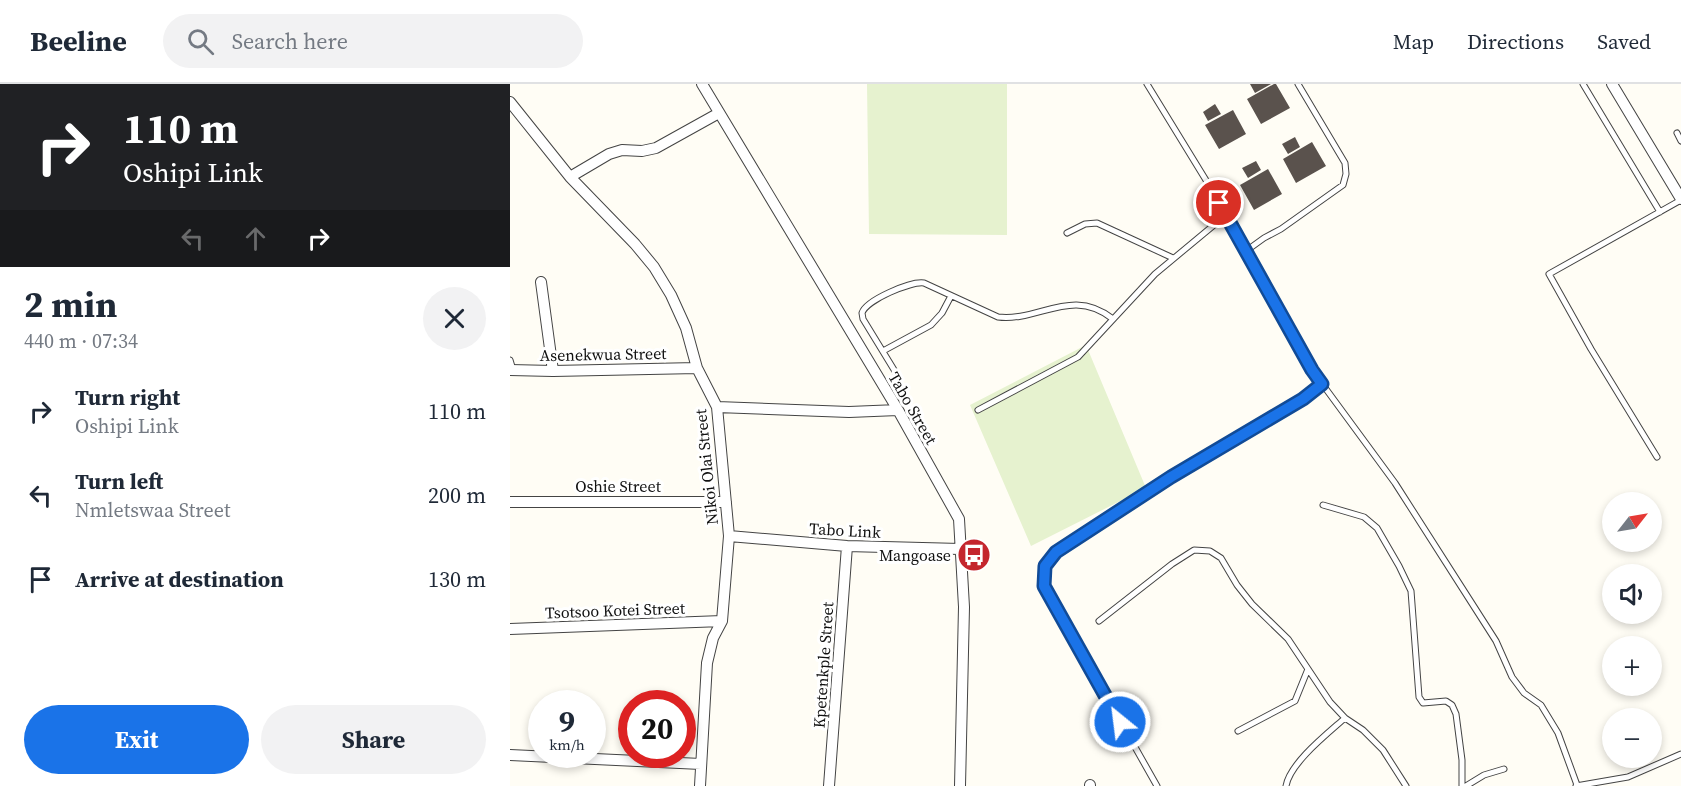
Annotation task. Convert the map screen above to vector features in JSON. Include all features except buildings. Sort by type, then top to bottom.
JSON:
[{"type":"street","name":"Tabo Street","points":[[702,84],[898,410],[959,519],[964,607],[960,786]]},
{"type":"street","points":[[1612,84],[1681,200]]},
{"type":"street","name":"Nikoi Olai Street","points":[[510,102],[570,177],[635,244],[654,267],[671,295],[686,328],[698,368],[717,406],[729,536],[722,621],[713,638],[707,663],[700,786]]},
{"type":"street","points":[[570,177],[609,154],[622,150],[642,151],[656,148],[719,112]]},
{"type":"street","points":[[541,282],[553,371]]},
{"type":"street","name":"Asenekwua Street","points":[[511,367],[553,371],[698,368]]},
{"type":"street","points":[[717,406],[849,412],[898,410]]},
{"type":"street","name":"Oshie Street","points":[[510,502],[726,502]]},
{"type":"street","name":"Tabo Link","points":[[729,536],[847,546],[960,549]]},
{"type":"street","name":"Kpetenkple Street","points":[[829,786],[847,546]]},
{"type":"street","name":"Tsotsoo Kotei Street","points":[[510,629],[722,621]]},
{"type":"street","points":[[510,755],[700,764]]},
{"type":"lane","points":[[1147,84],[1227,216],[1312,370],[1395,483],[1496,641],[1512,677],[1524,693],[1541,705],[1558,733],[1576,786],[1628,777],[1681,754]]},
{"type":"lane","points":[[1246,251],[1264,238],[1281,230],[1343,185],[1346,174],[1345,163],[1298,84]]},
{"type":"lane","points":[[1583,84],[1660,212]]},
{"type":"lane","points":[[1677,134],[1681,141]]},
{"type":"lane","points":[[1656,457],[1549,274],[1681,200]]},
{"type":"lane","points":[[978,410],[1078,357],[1155,274],[1227,216]]},
{"type":"lane","points":[[1067,233],[1085,224],[1097,223],[1173,258]]},
{"type":"lane","points":[[896,373],[863,319],[863,309],[868,304],[911,283],[920,282],[998,317],[1011,319],[1062,305],[1090,307],[1100,310],[1113,319]]},
{"type":"lane","points":[[883,351],[931,324],[942,313],[951,296]]},
{"type":"lane","points":[[1157,786],[1044,586],[1045,566],[1056,552],[1171,477],[1303,399],[1322,384]]},
{"type":"lane","points":[[1323,505],[1364,517],[1377,528],[1399,566],[1411,591],[1419,697],[1423,704],[1446,701],[1452,705],[1456,714],[1464,786],[1484,775],[1503,769]]},
{"type":"lane","points":[[1099,621],[1186,555],[1194,550],[1210,551],[1221,558],[1237,585],[1252,604],[1288,639],[1330,702],[1383,750],[1406,786]]},
{"type":"lane","points":[[1238,731],[1295,701],[1308,669]]},
{"type":"lane","points":[[1286,786],[1286,782],[1299,762],[1345,718]]},
{"type":"green space","points":[[867,84],[1007,84],[1007,235],[869,234]]},
{"type":"green space","points":[[1086,345],[1146,488],[1031,546],[970,405]]},
{"type":"place","name":"Mangoase","points":[[974,555]]},
{"type":"route","points":[[1120,722],[1044,586],[1045,566],[1056,552],[1171,477],[1303,399],[1322,384],[1219,203]]}]
